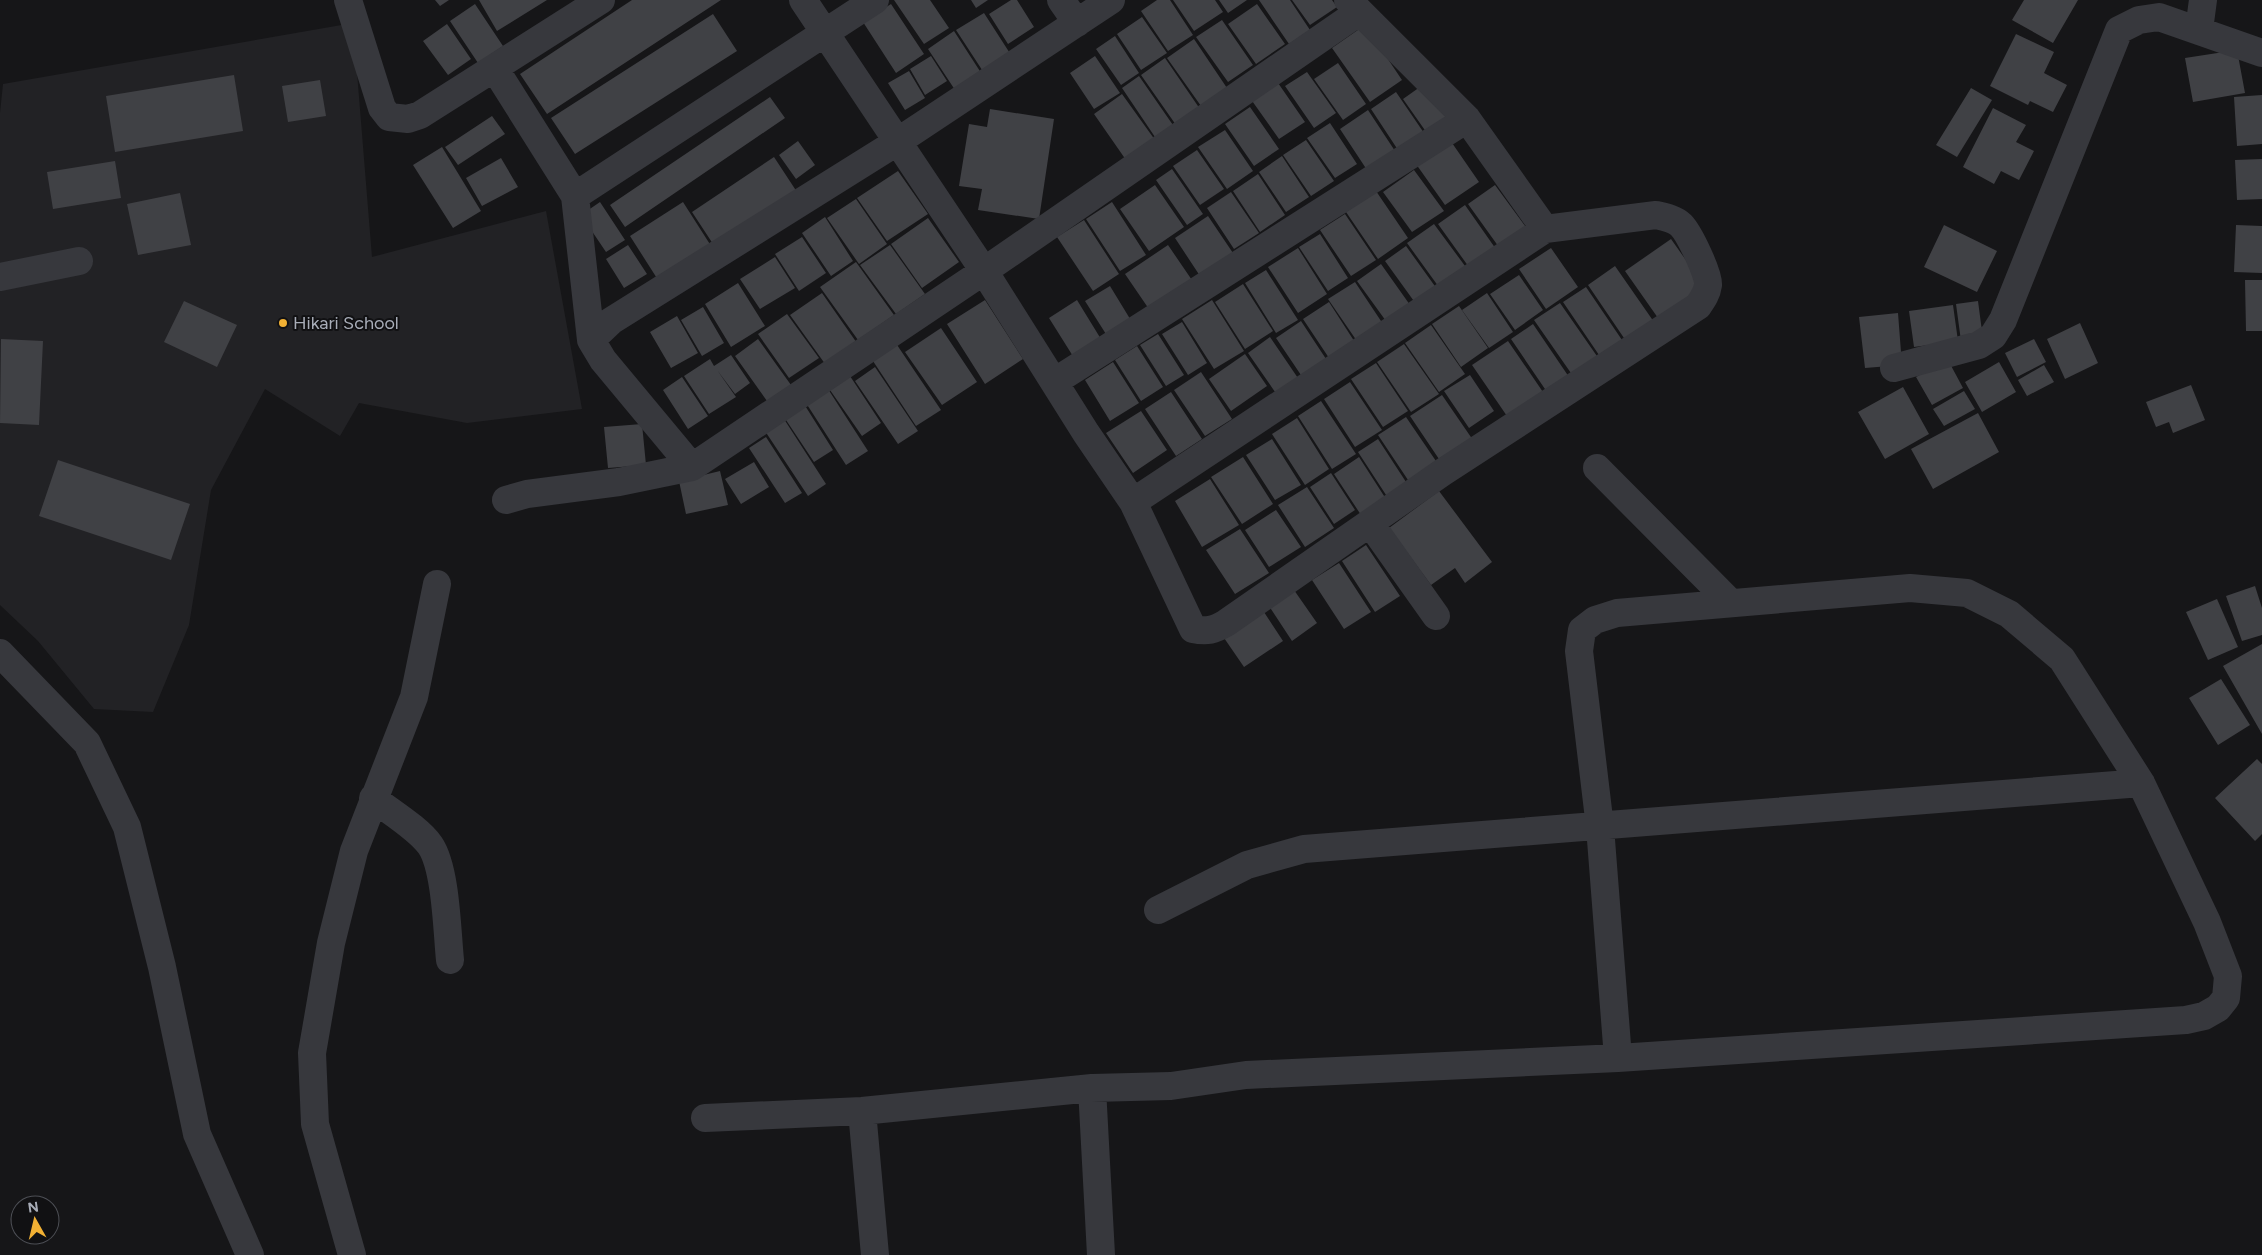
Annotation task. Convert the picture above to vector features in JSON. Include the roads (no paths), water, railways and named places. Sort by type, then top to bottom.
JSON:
[{"type":"street","points":[[348,0],[382,108],[389,117],[408,119],[420,115],[495,69],[601,0]]},
{"type":"street","points":[[803,0],[984,271],[1133,502],[1193,629],[1212,631],[1226,623],[1550,401],[1698,306],[1706,294],[1708,283],[1704,269],[1682,226],[1670,218],[1656,215],[1545,229],[1133,502]]},
{"type":"street","points":[[575,196],[875,0]]},
{"type":"street","points":[[1061,0],[1077,23]]},
{"type":"street","points":[[590,340],[611,321],[897,142],[1112,0]]},
{"type":"street","points":[[2199,30],[2203,0]]},
{"type":"street","points":[[506,500],[528,494],[620,482],[692,467],[984,271],[1354,6],[1467,119],[1545,229]]},
{"type":"street","points":[[1894,368],[1970,348],[1987,341],[1993,336],[2003,320],[2119,30],[2139,20],[2159,17],[2262,53]]},
{"type":"street","points":[[495,69],[575,196],[590,340],[603,360],[692,467]]},
{"type":"street","points":[[1054,382],[1467,119]]},
{"type":"street","points":[[0,277],[79,261]]},
{"type":"street","points":[[1597,468],[1730,602]]},
{"type":"street","points":[[1370,523],[1436,616]]},
{"type":"street","points":[[352,1255],[315,1124],[312,1053],[331,943],[354,850],[414,697],[437,584]]},
{"type":"street","points":[[705,1118],[862,1111],[1092,1088],[1170,1086],[1246,1075],[1618,1058],[2186,1020],[2204,1016],[2218,1008],[2226,998],[2228,976],[2208,922],[2183,876],[2141,782],[2062,659],[2009,614],[1967,593],[1910,588],[1618,613],[1595,620],[1582,630],[1579,651],[1600,827],[1618,1058]]},
{"type":"street","points":[[0,653],[87,743],[127,827],[162,967],[197,1134],[250,1255]]},
{"type":"street","points":[[1158,910],[1247,865],[1304,849],[1600,827],[2141,782]]},
{"type":"street","points":[[373,798],[429,844],[436,856],[444,901],[450,960]]},
{"type":"street","points":[[1092,1088],[1101,1255]]},
{"type":"street","points":[[862,1111],[874,1255]]},
{"type":"place","name":"Hikari School","points":[[283,323]]}]
